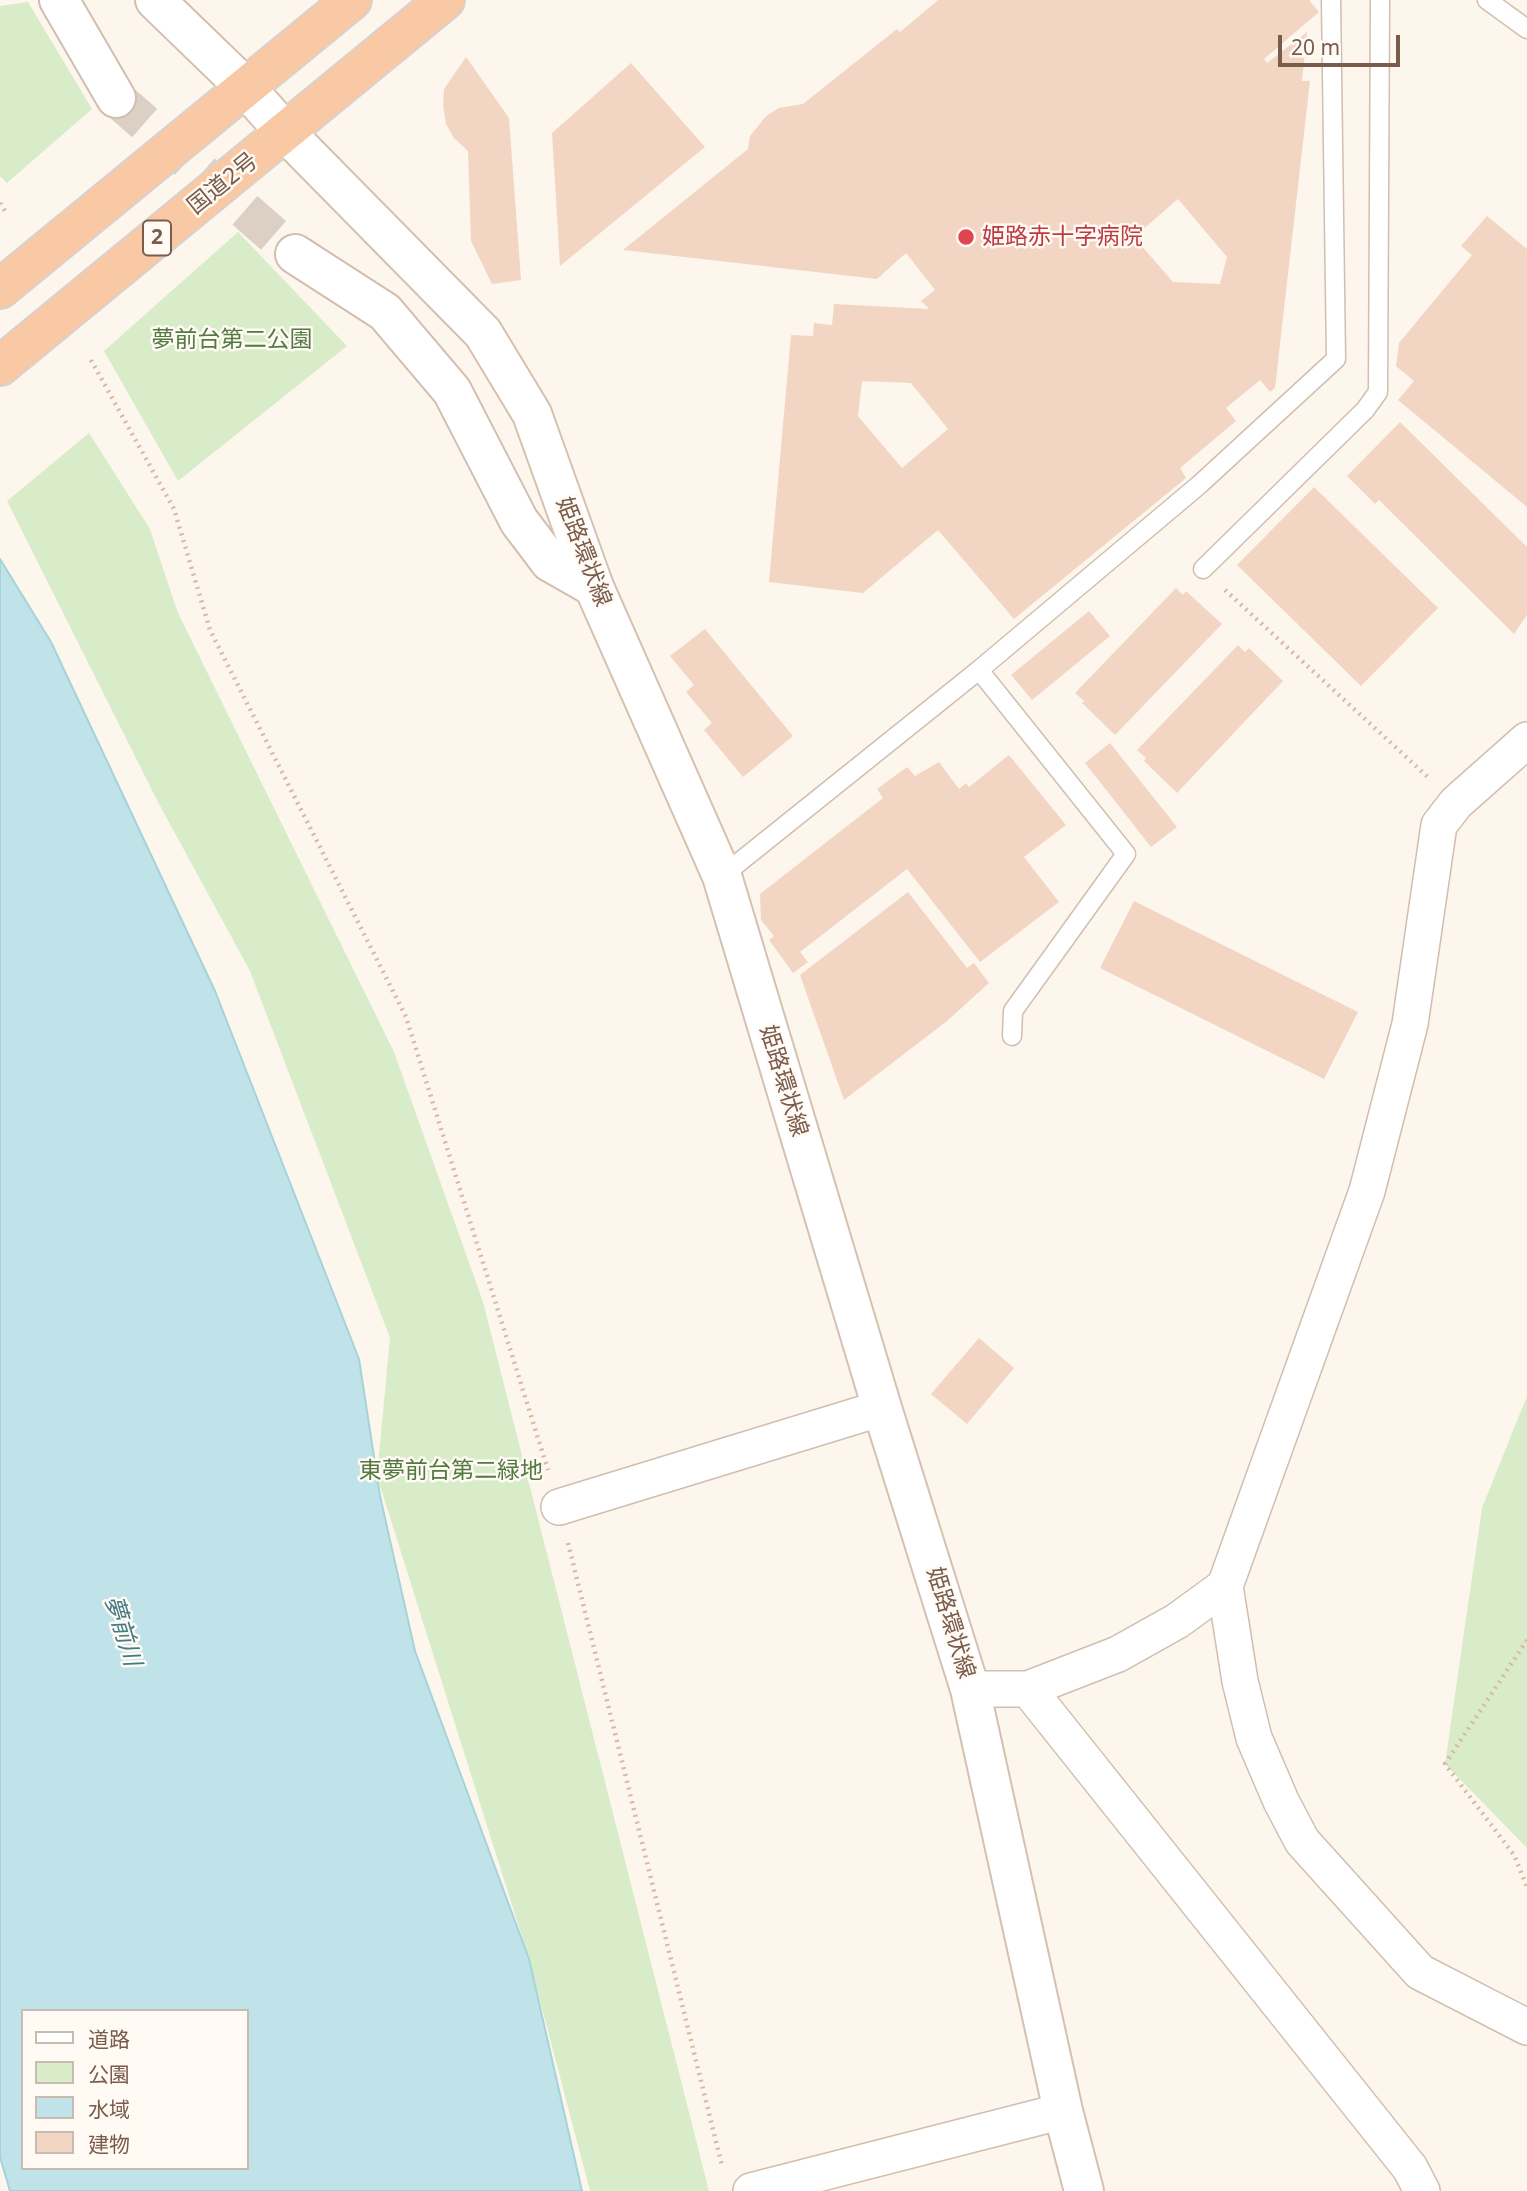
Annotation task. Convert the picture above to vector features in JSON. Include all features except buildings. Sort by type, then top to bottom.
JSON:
[{"type":"highway","points":[[0,289],[352,0]]},
{"type":"highway","name":"国道2号","points":[[14,355],[445,0]]},
{"type":"main road","points":[[58,0],[116,98]]},
{"type":"main road","name":"姫路環状線","points":[[155,0],[245,87],[286,133],[483,333],[532,414],[594,587],[722,877],[970,1689],[1063,2111],[1084,2191]]},
{"type":"main road","points":[[295,254],[385,312],[452,391],[526,531],[550,562],[594,587]]},
{"type":"street","points":[[1527,740],[1456,803],[1439,825],[1410,1024],[1367,1191],[1225,1586],[1240,1681],[1254,1738],[1281,1801],[1302,1841],[1420,1972],[1527,2027]]},
{"type":"street","points":[[559,1507],[882,1408]]},
{"type":"street","points":[[970,1689],[1028,1689],[1118,1654],[1177,1621],[1225,1586]]},
{"type":"street","points":[[1028,1689],[1410,2168],[1422,2191]]},
{"type":"street","points":[[738,2184],[1063,2111]]},
{"type":"lane","points":[[722,877],[979,670],[1199,485],[1336,359],[1331,0]]},
{"type":"lane","points":[[1203,569],[1365,410],[1378,392],[1380,0]]},
{"type":"lane","points":[[1487,0],[1527,29]]},
{"type":"lane","points":[[979,670],[1126,854],[1013,1011],[1012,1036]]},
{"type":"path","points":[[0,203],[5,211]]},
{"type":"path","points":[[90,360],[174,509],[210,631],[405,1017],[559,1507],[738,2184]]},
{"type":"path","points":[[1203,569],[1456,803]]},
{"type":"path","points":[[1527,1640],[1445,1765],[1514,1855],[1527,1886]]},
{"type":"green space","points":[[28,2],[92,109],[7,183],[0,176],[0,6]]},
{"type":"green space","name":"夢前台第二公園","points":[[238,232],[347,346],[178,481],[104,351]]},
{"type":"green space","name":"東夢前台第二緑地","points":[[89,433],[150,529],[178,613],[394,1052],[483,1302],[709,2191],[590,2191],[529,1959],[377,1476],[390,1338],[250,971],[159,804],[7,501]]},
{"type":"green space","points":[[1527,1396],[1527,1848],[1445,1764],[1482,1508]]},
{"type":"water","name":"夢前川","points":[[0,559],[51,642],[215,991],[359,1359],[380,1496],[415,1651],[529,1959],[582,2191],[10,2191],[0,2157]]},
{"type":"tunnel","points":[[116,98],[295,254]]},
{"type":"place","name":"姫路赤十字病院","points":[[966,237]]}]
